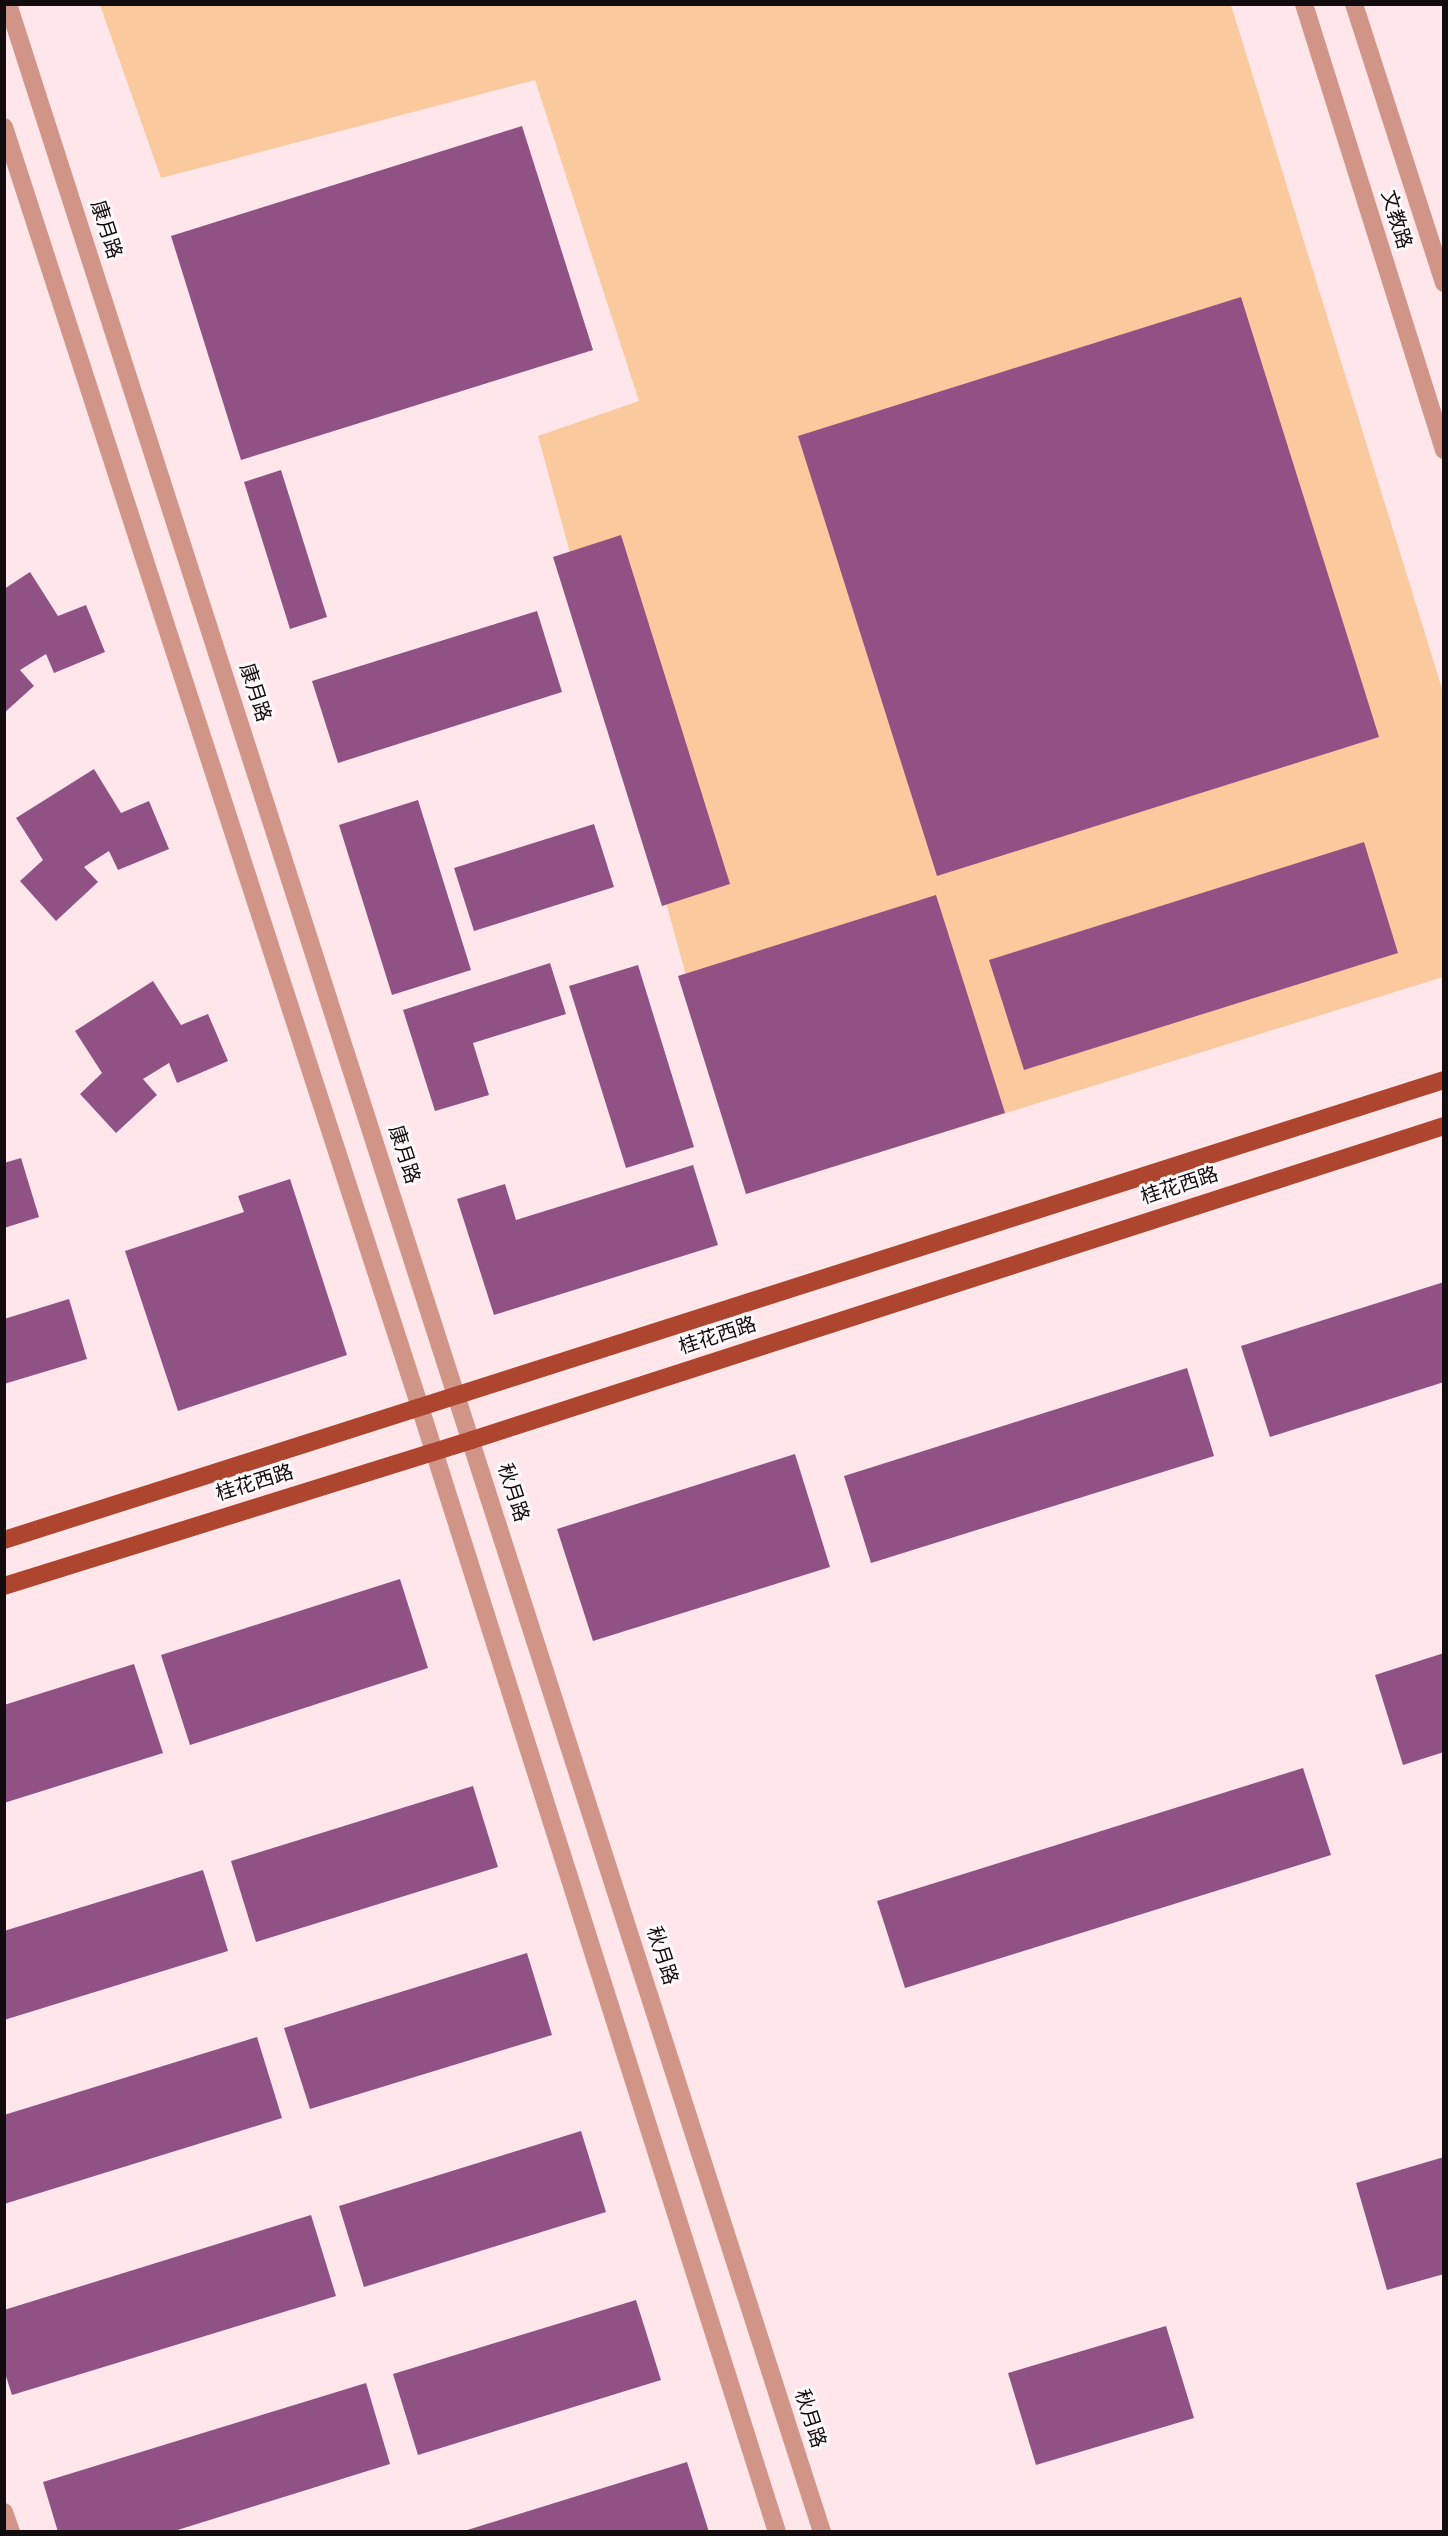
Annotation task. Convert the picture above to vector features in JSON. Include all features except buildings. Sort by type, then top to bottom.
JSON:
[{"type":"main road","name":"桂花西路","points":[[4,1540],[1443,1080]]},
{"type":"main road","name":"桂花西路","points":[[4,1586],[472,1440],[1443,1126]]},
{"type":"street","name":"康月路","points":[[8,4],[457,1395]]},
{"type":"street","name":"文教路","points":[[1304,4],[1443,450]]},
{"type":"street","name":"文教路","points":[[1354,4],[1443,283]]},
{"type":"street","points":[[4,127],[420,1407],[777,2532]]},
{"type":"street","name":"秋月路","points":[[457,1395],[822,2532]]},
{"type":"street","points":[[4,2512],[10,2532]]},
{"type":"shaded area","points":[[100,5],[1231,5],[1443,692],[1443,977],[746,1194],[538,436],[639,401],[535,80],[161,178]]}]
